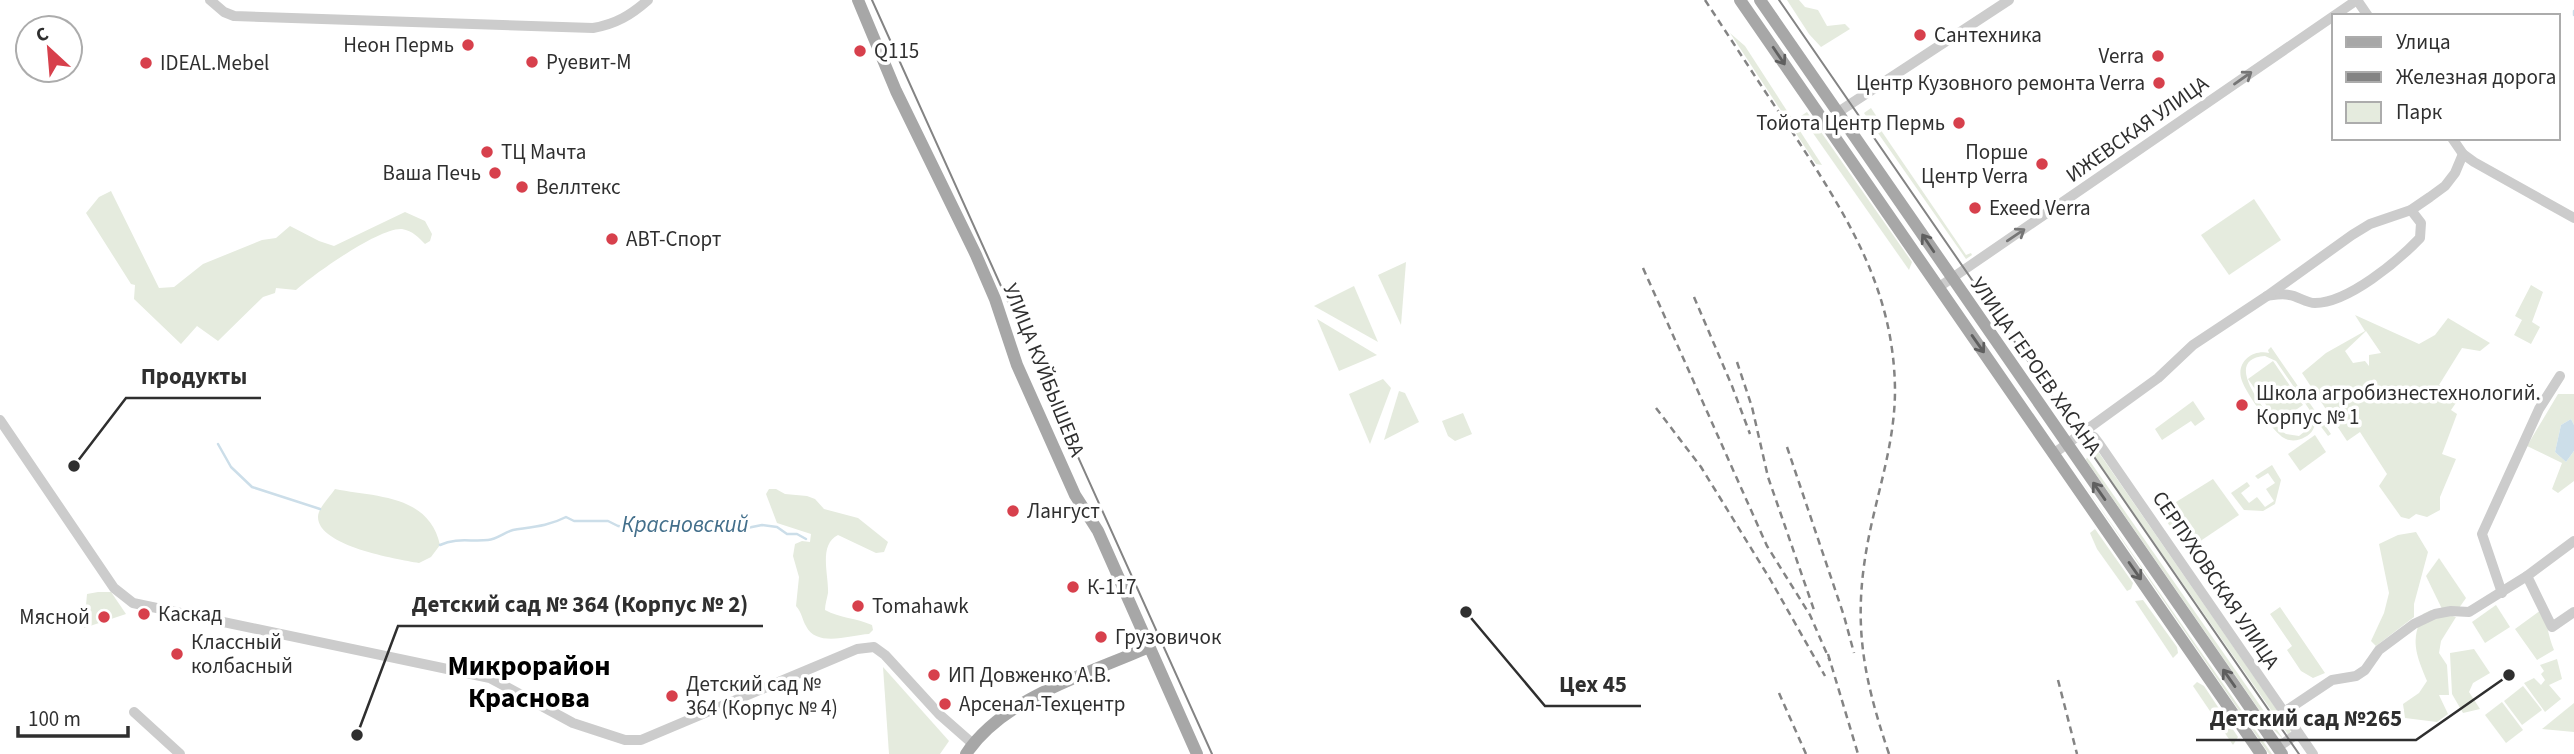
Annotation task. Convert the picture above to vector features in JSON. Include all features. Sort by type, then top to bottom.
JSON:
[{"type":"main road","name":"УЛИЦА КУЙБЫШЕВА","points":[[858,0],[896,91],[976,255],[995,299],[1017,365],[1070,483],[1098,531],[1197,754]]},
{"type":"main road","name":"УЛИЦА ГЕРОЕВ ХАСАНА","points":[[1740,0],[2261,754]]},
{"type":"main road","name":"УЛИЦА ГЕРОЕВ ХАСАНА","points":[[1760,0],[2279,751]]},
{"type":"main road","points":[[969,749],[997,719],[1021,704],[1149,647]]},
{"type":"street","points":[[210,0],[234,16],[593,28],[616,23],[648,0]]},
{"type":"street","points":[[1824,122],[2009,0]]},
{"type":"street","name":"ИЖЕВСКАЯ УЛИЦА","points":[[2337,14],[2357,0]]},
{"type":"street","name":"ИЖЕВСКАЯ УЛИЦА","points":[[1939,287],[2332,17]]},
{"type":"street","points":[[2453,140],[2463,154],[2574,218]]},
{"type":"street","points":[[2053,454],[2158,378],[2193,345],[2267,296],[2352,234],[2370,224],[2411,210],[2445,186],[2455,173],[2463,154]]},
{"type":"street","points":[[2267,296],[2287,294],[2311,303],[2328,302],[2346,294],[2405,254],[2420,238],[2421,223],[2411,210]]},
{"type":"street","points":[[2501,593],[2482,534],[2539,409],[2560,376]]},
{"type":"street","points":[[0,421],[114,588],[133,603],[490,678],[573,723],[625,740],[641,740],[857,649],[874,647],[886,655],[969,749]]},
{"type":"street","name":"СЕРПУХОВСКАЯ УЛИЦА","points":[[2085,433],[2089,433],[2101,445],[2313,754]]},
{"type":"street","points":[[2284,712],[2332,680],[2365,670],[2379,650],[2414,624],[2443,612],[2469,612],[2527,576],[2574,541]]},
{"type":"street","points":[[2527,576],[2552,626],[2574,612]]},
{"type":"street","points":[[134,712],[180,754]]},
{"type":"street","points":[[2279,751],[2298,733]]},
{"type":"green space","points":[[1787,0],[1799,0],[1805,7],[1818,10],[1827,26],[1845,24],[1850,29],[1821,47],[1809,34]]},
{"type":"green space","points":[[1730,33],[1745,46],[1822,165],[1816,164]]},
{"type":"green space","points":[[1871,108],[1877,117],[1876,123],[1966,255],[1971,253],[1966,259],[1864,113]]},
{"type":"green space","points":[[1807,112],[1912,262],[1909,270],[1801,116]]},
{"type":"green space","points":[[111,191],[159,288],[174,287],[203,264],[262,240],[276,238],[290,226],[334,246],[405,212],[425,221],[432,234],[430,241],[425,244],[412,233],[402,229],[379,235],[332,263],[296,290],[276,288],[275,293],[263,297],[218,341],[197,326],[181,344],[134,299],[135,285],[131,284],[86,213],[99,197]]},
{"type":"green space","points":[[2254,199],[2281,240],[2229,275],[2201,235]]},
{"type":"green space","points":[[1406,262],[1401,325],[1378,275]]},
{"type":"green space","points":[[2531,285],[2543,292],[2532,322],[2540,327],[2531,344],[2514,335],[2522,320],[2515,316]]},
{"type":"green space","points":[[1354,286],[1378,342],[1314,306]]},
{"type":"green space","points":[[2355,315],[2419,344],[2435,335],[2448,318],[2490,343],[2480,351],[2462,348],[2439,385],[2460,397],[2451,410],[2457,414],[2442,454],[2456,459],[2440,497],[2440,510],[2427,517],[2416,514],[2409,519],[2401,517],[2379,486],[2387,474],[2360,432],[2347,441],[2302,373],[2326,353],[2365,331]],"holes":[[[2366,331],[2381,353],[2369,355],[2369,366],[2365,361],[2353,363],[2345,351]]]},
{"type":"green space","points":[[1317,319],[1377,355],[1339,371]]},
{"type":"green space","points":[[2271,347],[2331,434],[2328,436],[2316,420],[2313,430],[2307,436],[2289,440],[2279,435],[2261,412],[2240,374],[2246,359],[2257,353],[2269,353]],"holes":[[[2265,356],[2276,361],[2311,415],[2309,428],[2299,436],[2280,430],[2258,400],[2247,377],[2246,367],[2252,359]]]},
{"type":"green space","points":[[2273,361],[2303,405],[2278,422],[2248,379]]},
{"type":"green space","points":[[1383,379],[1391,388],[1370,444],[1349,394]]},
{"type":"green space","points":[[1399,391],[1405,393],[1419,422],[1384,440]]},
{"type":"green space","points":[[2558,394],[2574,394],[2574,425],[2571,419],[2561,425],[2555,452],[2566,462],[2574,451],[2574,481],[2558,493],[2552,489],[2562,463],[2527,446]]},
{"type":"green space","points":[[2193,401],[2205,419],[2195,426],[2191,421],[2162,440],[2155,429]]},
{"type":"green space","points":[[1463,413],[1472,434],[1455,441],[1448,436],[1442,421]]},
{"type":"green space","points":[[2315,435],[2326,452],[2300,471],[2288,454]]},
{"type":"green space","points":[[2097,450],[2291,730],[2289,736],[2092,453]]},
{"type":"green space","points":[[2087,457],[2282,738],[2271,727],[2086,460]]},
{"type":"green space","points":[[2272,465],[2281,480],[2275,504],[2263,511],[2244,510],[2231,493],[2247,482],[2250,486],[2241,493],[2249,503],[2257,497],[2265,507],[2274,501],[2266,489],[2275,483],[2268,473],[2258,479],[2255,476]]},
{"type":"green space","points":[[2072,467],[2272,754],[2269,754]]},
{"type":"green space","points":[[2213,479],[2239,515],[2187,550],[2160,512]]},
{"type":"green space","points":[[335,489],[382,497],[412,507],[434,528],[440,545],[431,557],[419,563],[377,554],[344,543],[321,527],[318,517],[322,506]]},
{"type":"green space","points":[[769,489],[807,496],[815,499],[824,509],[858,518],[888,542],[884,552],[876,553],[838,535],[828,546],[826,553],[828,593],[825,610],[872,625],[873,630],[869,634],[834,639],[818,637],[806,626],[796,606],[799,577],[793,556],[795,544],[810,542],[811,534],[777,523],[766,494]]},
{"type":"green space","points":[[2095,529],[2133,583],[2131,589],[2127,591],[2097,549],[2090,533]]},
{"type":"green space","points":[[2416,532],[2428,552],[2414,604],[2414,617],[2376,646],[2371,641],[2384,613],[2389,593],[2379,544],[2398,535]]},
{"type":"green space","points":[[2439,558],[2466,598],[2459,608],[2443,611],[2426,576]]},
{"type":"green space","points":[[111,592],[126,614],[84,628],[87,594]]},
{"type":"green space","points":[[2143,600],[2177,647],[2178,653],[2173,658],[2135,601]]},
{"type":"green space","points":[[2496,605],[2510,627],[2485,643],[2472,622]]},
{"type":"green space","points":[[2280,607],[2325,673],[2313,678],[2301,671],[2287,650],[2292,646],[2270,614]]},
{"type":"green space","points":[[2431,610],[2456,617],[2441,641],[2439,653],[2447,665],[2449,695],[2439,695],[2448,714],[2437,722],[2405,718],[2403,704],[2419,693],[2427,681],[2417,655],[2416,640],[2423,614]]},
{"type":"green space","points":[[2541,610],[2554,650],[2537,660],[2515,629]]},
{"type":"green space","points":[[2474,649],[2490,673],[2473,683],[2469,692],[2480,709],[2463,713],[2452,694],[2450,653]]},
{"type":"green space","points":[[2557,659],[2562,679],[2549,685],[2561,699],[2545,712],[2524,683],[2534,678],[2541,685],[2545,680],[2540,665]]},
{"type":"green space","points":[[883,667],[949,741],[940,754],[889,754]]},
{"type":"green space","points":[[2197,682],[2204,686],[2238,737],[2233,745],[2193,686]]},
{"type":"green space","points":[[2523,686],[2542,710],[2522,725],[2504,701]]},
{"type":"green space","points":[[2502,702],[2523,730],[2506,743],[2485,715]]},
{"type":"green space","points":[[2574,703],[2574,732],[2542,729]]},
{"type":"water","points":[[2571,419],[2574,425],[2574,451],[2566,462],[2555,452],[2561,425]]},
{"type":"waterway","points":[[218,444],[231,467],[252,487],[320,509]]},
{"type":"waterway","name":"Красновский","points":[[440,545],[458,540],[491,539],[513,530],[547,524],[566,517],[574,521],[608,521],[618,526],[642,529],[721,525],[742,529],[762,525],[777,527],[787,534],[797,534],[806,539]]},
{"type":"tram line","points":[[872,0],[1212,754]]},
{"type":"tram line","points":[[1779,0],[2299,754]]},
{"type":"railway","points":[[1705,0],[1831,193],[1864,254],[1886,318],[1893,353],[1894,408],[1890,444],[1864,562],[1861,617],[1866,670],[1889,754]]},
{"type":"railway","points":[[1643,268],[1767,546],[1810,615],[1830,661]]},
{"type":"railway","points":[[1694,297],[1750,434]]},
{"type":"railway","points":[[1737,362],[1752,407],[1768,477],[1814,610]]},
{"type":"railway","points":[[1656,408],[1701,467],[1770,579],[1825,676]]},
{"type":"railway","points":[[1787,447],[1854,653]]},
{"type":"railway","points":[[1828,654],[1858,754]]},
{"type":"railway","points":[[2058,680],[2077,754]]},
{"type":"railway","points":[[1779,693],[1806,754]]},
{"type":"place","name":"Сантехника","points":[[1920,35]]},
{"type":"place","name":"Неон Пермь","points":[[468,45]]},
{"type":"place","name":"Q115","points":[[860,51]]},
{"type":"place","name":"Verra","points":[[2158,56]]},
{"type":"place","name":"Руевит-М","points":[[532,62]]},
{"type":"place","name":"IDEAL.Mebel","points":[[146,63]]},
{"type":"place","name":"Центр Кузовного ремонта Verra","points":[[2159,83]]},
{"type":"place","name":"Тойота Центр Пермь","points":[[1959,123]]},
{"type":"place","name":"ТЦ Мачта","points":[[487,152]]},
{"type":"place","name":"Порше Центр Verra","points":[[2042,164]]},
{"type":"place","name":"Ваша Печь","points":[[495,173]]},
{"type":"place","name":"Веллтекс","points":[[522,187]]},
{"type":"place","name":"Exeed Verra","points":[[1975,208]]},
{"type":"place","name":"АВТ-Спорт","points":[[612,239]]},
{"type":"place","name":"Школа агробизнестехнологий. Корпус № 1","points":[[2242,405]]},
{"type":"place","name":"Продукты","points":[[74,466]]},
{"type":"place","name":"Лангуст","points":[[1013,511]]},
{"type":"place","name":"К-117","points":[[1073,587]]},
{"type":"place","name":"Tomahawk","points":[[858,606]]},
{"type":"place","name":"Цех 45","points":[[1466,612]]},
{"type":"place","name":"Каскад","points":[[144,614]]},
{"type":"place","name":"Мясной","points":[[104,617]]},
{"type":"place","name":"Грузовичок","points":[[1101,637]]},
{"type":"place","name":"Классный колбасный","points":[[177,654]]},
{"type":"place","name":"ИП Довженко А.В.","points":[[934,675]]},
{"type":"place","name":"Детский сад №265","points":[[2509,675]]},
{"type":"place","name":"Детский сад № 364 (Корпус № 4)","points":[[672,696]]},
{"type":"place","name":"Арсенал-Техцентр","points":[[945,704]]},
{"type":"place","name":"Детский сад № 364 (Корпус № 2)","points":[[357,735]]},
{"type":"district","name":"Микрорайон Краснова","points":[[529,681]]}]
